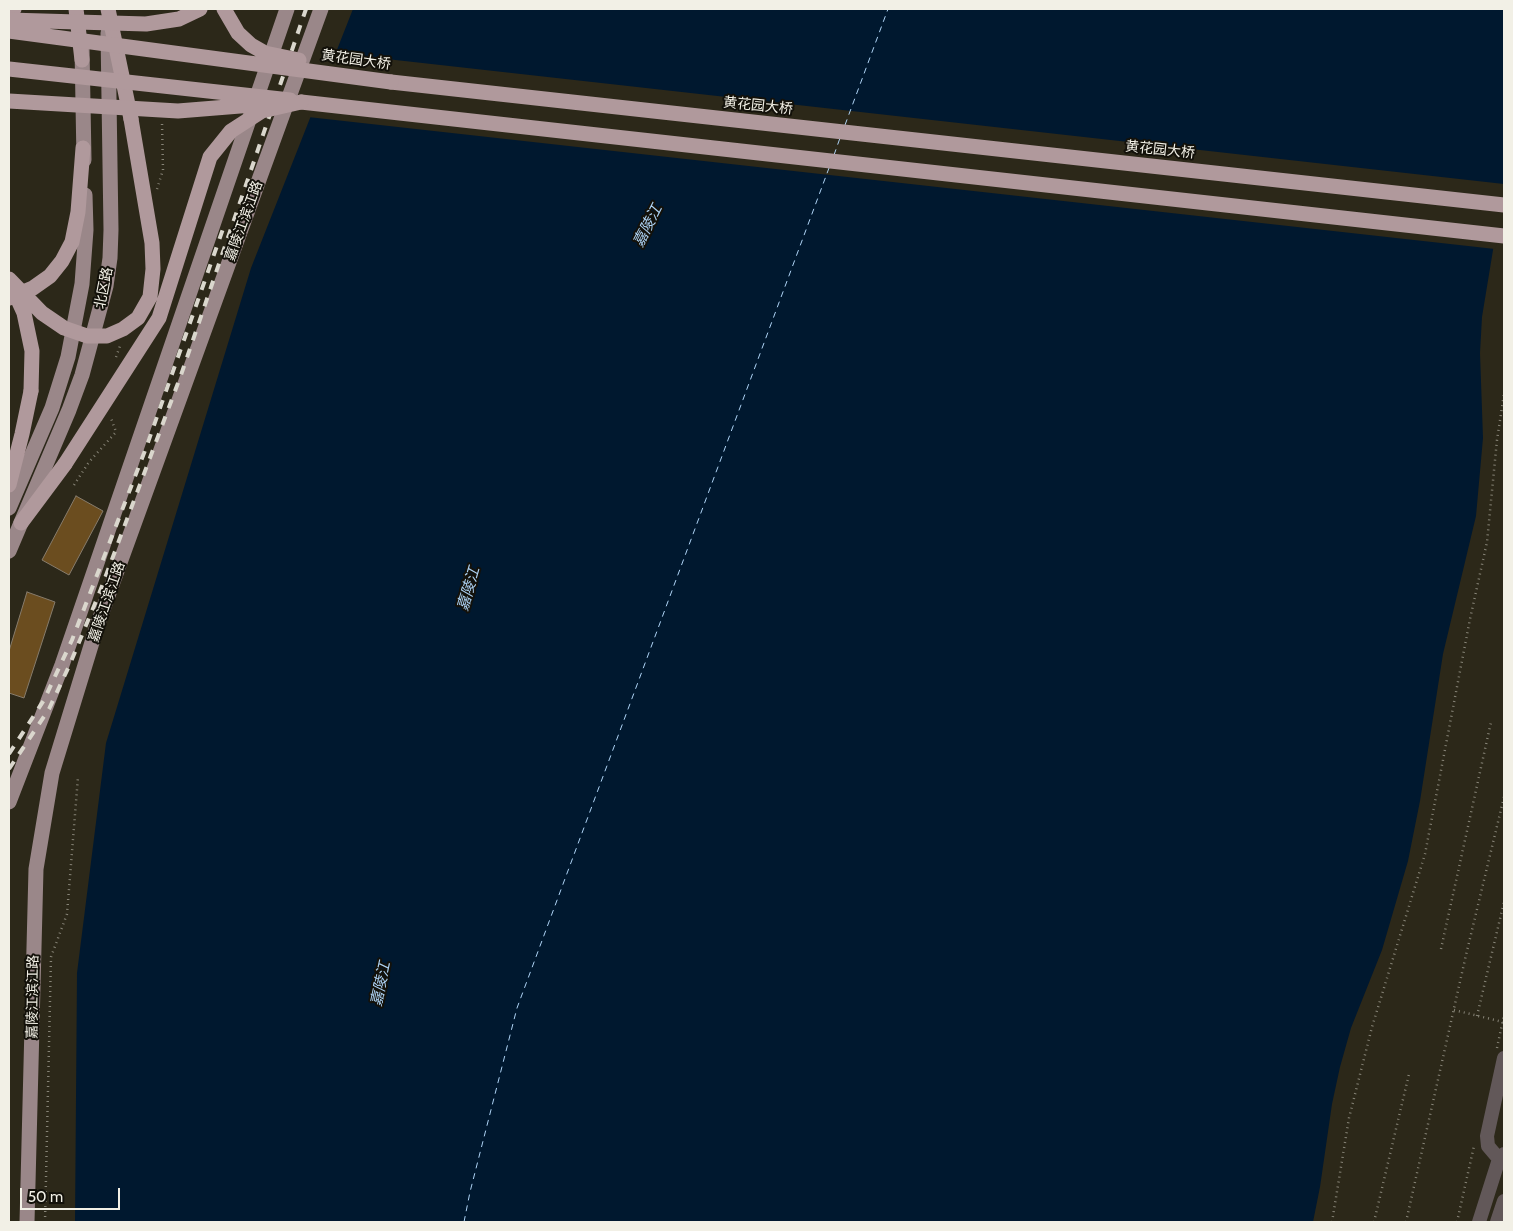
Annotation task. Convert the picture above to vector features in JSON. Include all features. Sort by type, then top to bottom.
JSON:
[{"type":"highway","points":[[76,9],[82,60]]},
{"type":"highway","points":[[9,280],[42,313],[64,328],[87,336],[107,336],[123,329],[138,318],[150,297],[153,269],[152,243],[108,9]]},
{"type":"highway","points":[[11,13],[146,24],[179,19],[200,9]]},
{"type":"highway","points":[[224,9],[238,33],[251,45],[265,52],[391,82]]},
{"type":"highway","name":"黄花园大桥","points":[[9,30],[391,82],[1504,205]]},
{"type":"highway","points":[[9,69],[1504,236]]},
{"type":"highway","points":[[9,101],[178,111],[301,102]]},
{"type":"highway","points":[[21,523],[65,464],[160,318],[210,157],[231,131],[262,111],[301,102]]},
{"type":"highway","points":[[9,298],[33,288],[50,276],[62,261],[72,242],[78,212],[83,148]]},
{"type":"highway","points":[[9,280],[24,313],[32,351],[30,391],[22,434],[9,485]]},
{"type":"main road","name":"北区路","points":[[9,508],[52,408],[68,357],[77,310],[86,230],[81,9]]},
{"type":"main road","name":"北区路","points":[[9,551],[69,410],[91,342],[106,286],[110,258],[108,9]]},
{"type":"main road","name":"嘉陵江滨江路","points":[[9,802],[62,666],[287,9]]},
{"type":"main road","name":"嘉陵江滨江路","points":[[27,1222],[36,869],[52,773],[97,626],[321,9]]},
{"type":"main road","points":[[77,310],[72,345],[74,352],[81,353],[91,342]]},
{"type":"street","points":[[1479,1222],[1502,1156],[1488,1146],[1487,1136],[1504,1058]]},
{"type":"street","points":[[1497,1222],[1504,1201]]},
{"type":"path","points":[[1332,1222],[1351,1109],[1372,1027],[1425,854],[1470,619],[1487,542],[1497,440],[1504,394]]},
{"type":"path","points":[[74,485],[89,462]]},
{"type":"path","points":[[1441,949],[1491,722]]},
{"type":"path","points":[[45,1222],[51,957],[67,914],[78,777]]},
{"type":"path","points":[[1406,1222],[1504,797]]},
{"type":"path","points":[[1477,1016],[1504,902]]},
{"type":"path","points":[[1454,1010],[1503,1022]]},
{"type":"path","points":[[1374,1222],[1409,1074]]},
{"type":"water","name":"嘉陵江","points":[[353,9],[1504,9],[1504,216],[1494,244],[1482,317],[1480,353],[1483,438],[1476,516],[1443,654],[1420,801],[1408,861],[1382,950],[1351,1028],[1340,1067],[1332,1104],[1313,1222],[75,1222],[77,973],[106,743],[251,268]]},
{"type":"pier","points":[[333,53],[1504,184],[1504,223],[1495,249],[308,117]]},
{"type":"building","points":[[76,496],[103,511],[69,575],[42,560]]},
{"type":"building","points":[[27,592],[55,602],[24,698],[9,693],[9,651]]},
{"type":"ferry route","points":[[845,125],[888,9]]},
{"type":"ferry route","points":[[834,155],[840,138]]},
{"type":"ferry route","points":[[464,1222],[517,1008],[829,168]]},
{"type":"railway","points":[[9,769],[49,709],[99,594],[181,375],[306,9]]},
{"type":"railway","points":[[9,754],[44,700],[72,640],[146,448],[224,226]]}]
